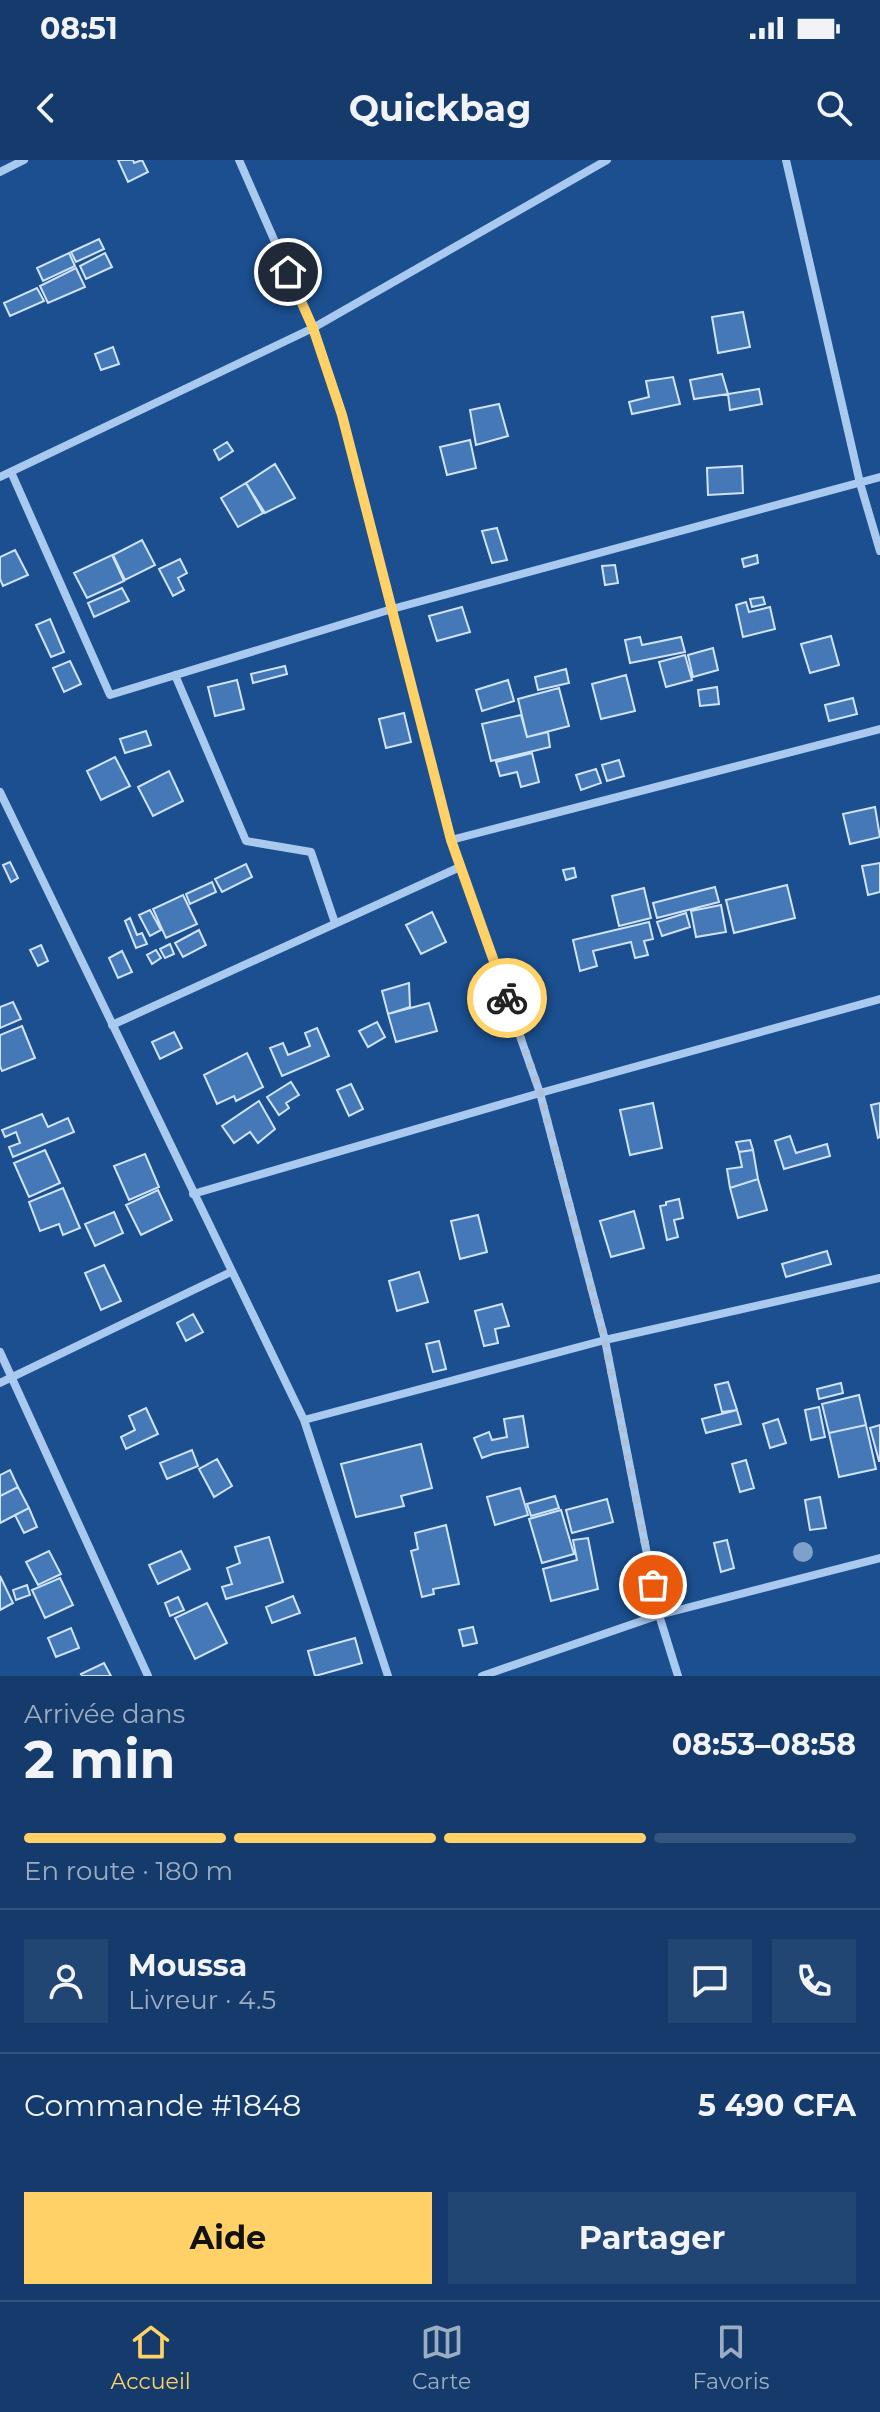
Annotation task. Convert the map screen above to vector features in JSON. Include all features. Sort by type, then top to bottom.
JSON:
[{"type":"street","points":[[0,172],[24,160]]},
{"type":"street","points":[[239,160],[313,328],[342,415],[451,840],[540,1093],[605,1340],[659,1615],[678,1676]]},
{"type":"street","points":[[0,477],[313,328],[607,160]]},
{"type":"street","points":[[786,160],[860,483],[880,551]]},
{"type":"street","points":[[11,472],[110,695],[392,609],[880,477]]},
{"type":"street","points":[[175,675],[246,841],[311,852],[335,923]]},
{"type":"street","points":[[451,840],[880,729]]},
{"type":"street","points":[[0,792],[304,1420],[388,1676]]},
{"type":"street","points":[[112,1025],[460,867]]},
{"type":"street","points":[[193,1194],[540,1093],[880,999]]},
{"type":"street","points":[[0,1383],[231,1272]]},
{"type":"street","points":[[304,1420],[605,1340],[880,1278]]},
{"type":"street","points":[[0,1352],[148,1676]]},
{"type":"street","points":[[482,1676],[659,1615],[880,1558]]},
{"type":"building","points":[[118,160],[133,160],[134,163],[142,160],[148,172],[128,182]]},
{"type":"building","points":[[99,239],[104,249],[76,262],[71,252]]},
{"type":"building","points":[[69,253],[75,266],[43,281],[37,268]]},
{"type":"building","points":[[105,253],[112,267],[86,279],[80,266]]},
{"type":"building","points":[[76,268],[85,287],[48,303],[40,286]]},
{"type":"building","points":[[37,288],[44,301],[10,316],[4,303]]},
{"type":"building","points":[[743,312],[750,347],[718,353],[712,317]]},
{"type":"building","points":[[113,347],[119,364],[101,370],[95,354]]},
{"type":"building","points":[[722,374],[728,394],[694,399],[690,380]]},
{"type":"building","points":[[673,377],[680,404],[632,414],[629,402],[649,397],[646,381]]},
{"type":"building","points":[[759,389],[762,404],[730,410],[728,394]]},
{"type":"building","points":[[499,404],[508,436],[476,445],[470,410]]},
{"type":"building","points":[[470,440],[476,468],[447,475],[440,447]]},
{"type":"building","points":[[227,442],[233,451],[219,460],[214,450]]},
{"type":"building","points":[[275,464],[295,498],[265,513],[246,483]]},
{"type":"building","points":[[742,466],[743,493],[708,495],[707,468]]},
{"type":"building","points":[[246,483],[263,513],[238,527],[221,498]]},
{"type":"building","points":[[497,528],[507,560],[492,563],[482,531]]},
{"type":"building","points":[[142,540],[155,565],[125,580],[113,555]]},
{"type":"building","points":[[15,550],[28,575],[3,586],[0,557]]},
{"type":"building","points":[[112,555],[124,581],[87,598],[74,573]]},
{"type":"building","points":[[757,555],[758,563],[744,567],[742,559]]},
{"type":"building","points":[[180,559],[187,573],[178,578],[184,590],[173,596],[159,569]]},
{"type":"building","points":[[615,565],[618,583],[605,585],[602,566]]},
{"type":"building","points":[[122,588],[129,601],[94,617],[88,603]]},
{"type":"building","points":[[763,597],[765,604],[752,607],[750,599]]},
{"type":"building","points":[[746,602],[749,612],[770,607],[775,629],[743,637],[736,605]]},
{"type":"building","points":[[462,607],[470,632],[437,641],[429,616]]},
{"type":"building","points":[[50,619],[64,652],[51,657],[36,625]]},
{"type":"building","points":[[831,636],[839,665],[810,673],[801,644]]},
{"type":"building","points":[[640,637],[642,645],[681,637],[685,652],[630,663],[625,640]]},
{"type":"building","points":[[713,648],[718,670],[693,677],[688,655]]},
{"type":"building","points":[[685,655],[692,680],[666,687],[659,662]]},
{"type":"building","points":[[70,661],[81,684],[64,692],[53,668]]},
{"type":"building","points":[[285,666],[287,674],[253,683],[251,674]]},
{"type":"building","points":[[566,669],[569,683],[538,690],[535,677]]},
{"type":"building","points":[[626,675],[635,711],[601,719],[592,684]]},
{"type":"building","points":[[237,680],[244,709],[215,716],[208,687]]},
{"type":"building","points":[[508,680],[514,701],[482,711],[476,690]]},
{"type":"building","points":[[717,687],[719,704],[700,706],[698,690]]},
{"type":"building","points":[[559,688],[569,726],[527,737],[518,699]]},
{"type":"building","points":[[853,698],[857,714],[829,721],[825,705]]},
{"type":"building","points":[[404,713],[411,742],[386,748],[379,719]]},
{"type":"building","points":[[521,715],[527,737],[548,732],[550,747],[491,761],[482,724]]},
{"type":"building","points":[[146,731],[151,745],[125,753],[120,739]]},
{"type":"building","points":[[532,753],[539,782],[521,787],[517,772],[500,776],[496,762]]},
{"type":"building","points":[[115,757],[130,786],[101,800],[87,771]]},
{"type":"building","points":[[619,760],[624,776],[607,781],[602,765]]},
{"type":"building","points":[[596,769],[601,783],[581,790],[576,775]]},
{"type":"building","points":[[169,771],[183,801],[153,816],[138,787]]},
{"type":"building","points":[[875,807],[880,837],[850,844],[843,814]]},
{"type":"building","points":[[10,862],[18,878],[11,882],[3,865]]},
{"type":"building","points":[[880,863],[880,892],[868,895],[862,866]]},
{"type":"building","points":[[246,864],[252,877],[222,892],[215,879]]},
{"type":"building","points":[[574,868],[576,877],[566,880],[563,870]]},
{"type":"building","points":[[212,882],[216,892],[190,904],[186,894]]},
{"type":"building","points":[[787,885],[795,918],[734,933],[726,900]]},
{"type":"building","points":[[715,887],[719,902],[657,918],[653,903]]},
{"type":"building","points":[[644,888],[651,918],[619,926],[612,896]]},
{"type":"building","points":[[183,895],[197,924],[166,938],[153,909]]},
{"type":"building","points":[[721,905],[726,932],[696,937],[691,911]]},
{"type":"building","points":[[150,910],[161,930],[150,936],[139,915]]},
{"type":"building","points":[[432,912],[446,942],[421,954],[406,925]]},
{"type":"building","points":[[686,913],[690,927],[662,936],[657,922]]},
{"type":"building","points":[[130,918],[137,935],[142,933],[147,944],[136,948],[125,921]]},
{"type":"building","points":[[649,922],[653,939],[644,941],[648,955],[635,958],[631,942],[593,951],[597,966],[580,971],[573,940]]},
{"type":"building","points":[[199,930],[206,945],[183,957],[175,943]]},
{"type":"building","points":[[170,944],[174,954],[165,958],[160,949]]},
{"type":"building","points":[[41,945],[48,961],[38,966],[30,950]]},
{"type":"building","points":[[156,950],[161,958],[152,964],[147,955]]},
{"type":"building","points":[[122,951],[132,972],[118,978],[109,958]]},
{"type":"building","points":[[409,983],[410,1007],[388,1014],[382,991]]},
{"type":"building","points":[[13,1002],[21,1019],[0,1028],[0,1007]]},
{"type":"building","points":[[429,1003],[437,1031],[396,1042],[388,1014]]},
{"type":"building","points":[[377,1022],[385,1037],[368,1047],[359,1031]]},
{"type":"building","points":[[22,1026],[35,1058],[2,1071],[0,1035]]},
{"type":"building","points":[[317,1028],[329,1056],[282,1076],[270,1048],[283,1043],[288,1055],[310,1046],[305,1033]]},
{"type":"building","points":[[174,1032],[182,1048],[160,1059],[152,1042]]},
{"type":"building","points":[[247,1053],[263,1087],[236,1101],[234,1096],[217,1104],[204,1075]]},
{"type":"building","points":[[291,1082],[299,1095],[286,1103],[289,1108],[279,1115],[267,1097]]},
{"type":"building","points":[[351,1084],[363,1109],[349,1116],[337,1090]]},
{"type":"building","points":[[259,1101],[275,1129],[258,1143],[250,1132],[234,1143],[222,1126]]},
{"type":"building","points":[[653,1103],[662,1148],[630,1155],[620,1110]]},
{"type":"building","points":[[880,1103],[880,1137],[878,1138],[871,1105]]},
{"type":"building","points":[[42,1114],[48,1127],[68,1118],[74,1132],[13,1157],[9,1147],[20,1143],[16,1132],[5,1137],[2,1130]]},
{"type":"building","points":[[790,1136],[796,1153],[827,1144],[830,1156],[784,1169],[775,1141]]},
{"type":"building","points":[[750,1140],[753,1150],[739,1152],[736,1142]]},
{"type":"building","points":[[45,1150],[60,1183],[29,1197],[14,1163]]},
{"type":"building","points":[[753,1150],[758,1179],[730,1188],[727,1169],[742,1167],[739,1152]]},
{"type":"building","points":[[145,1154],[159,1187],[129,1200],[114,1166]]},
{"type":"building","points":[[758,1179],[767,1210],[738,1218],[730,1188]]},
{"type":"building","points":[[63,1188],[80,1228],[63,1235],[59,1224],[40,1231],[29,1202]]},
{"type":"building","points":[[158,1190],[172,1220],[141,1235],[126,1205]]},
{"type":"building","points":[[679,1199],[683,1218],[674,1220],[678,1237],[667,1240],[660,1206]]},
{"type":"building","points":[[634,1211],[644,1248],[611,1257],[600,1221]]},
{"type":"building","points":[[114,1212],[123,1233],[95,1246],[85,1224]]},
{"type":"building","points":[[478,1215],[487,1252],[460,1259],[451,1221]]},
{"type":"building","points":[[827,1251],[831,1264],[786,1277],[782,1264]]},
{"type":"building","points":[[104,1265],[121,1301],[101,1310],[85,1273]]},
{"type":"building","points":[[419,1272],[428,1302],[397,1311],[389,1281]]},
{"type":"building","points":[[502,1304],[509,1326],[495,1329],[498,1343],[484,1346],[475,1311]]},
{"type":"building","points":[[193,1314],[203,1332],[186,1341],[177,1323]]},
{"type":"building","points":[[439,1341],[446,1369],[433,1372],[426,1344]]},
{"type":"building","points":[[728,1382],[737,1410],[722,1412],[715,1385]]},
{"type":"building","points":[[841,1383],[843,1393],[819,1399],[817,1389]]},
{"type":"building","points":[[859,1395],[866,1425],[829,1433],[822,1404]]},
{"type":"building","points":[[819,1407],[825,1437],[811,1440],[805,1410]]},
{"type":"building","points":[[146,1408],[158,1434],[126,1449],[121,1437],[135,1430],[129,1416]]},
{"type":"building","points":[[737,1410],[741,1424],[706,1433],[702,1419]]},
{"type":"building","points":[[523,1416],[528,1447],[482,1458],[474,1438],[489,1432],[492,1440],[507,1437],[504,1419]]},
{"type":"building","points":[[778,1419],[786,1443],[770,1448],[763,1424]]},
{"type":"building","points":[[866,1425],[876,1469],[839,1477],[829,1433]]},
{"type":"building","points":[[880,1425],[880,1461],[879,1461],[870,1428]]},
{"type":"building","points":[[421,1444],[432,1488],[401,1496],[404,1506],[356,1517],[341,1464]]},
{"type":"building","points":[[192,1450],[198,1466],[167,1479],[160,1463]]},
{"type":"building","points":[[217,1459],[232,1486],[214,1497],[199,1469]]},
{"type":"building","points":[[746,1460],[754,1488],[740,1492],[732,1464]]},
{"type":"building","points":[[10,1470],[18,1487],[0,1496],[0,1475]]},
{"type":"building","points":[[18,1487],[29,1508],[0,1523],[0,1496]]},
{"type":"building","points":[[520,1488],[528,1515],[495,1525],[487,1497]]},
{"type":"building","points":[[555,1496],[559,1508],[531,1516],[527,1504]]},
{"type":"building","points":[[820,1497],[826,1528],[810,1530],[805,1500]]},
{"type":"building","points":[[607,1499],[613,1522],[572,1533],[566,1510]]},
{"type":"building","points":[[29,1508],[37,1527],[24,1533],[15,1515]]},
{"type":"building","points":[[561,1510],[574,1554],[542,1563],[529,1519]]},
{"type":"building","points":[[446,1525],[459,1584],[433,1589],[434,1594],[422,1597],[411,1551],[418,1549],[415,1533]]},
{"type":"building","points":[[269,1537],[283,1582],[226,1599],[222,1587],[232,1584],[227,1568],[240,1563],[235,1547]]},
{"type":"building","points":[[588,1538],[598,1589],[551,1601],[543,1569],[577,1560],[573,1540]]},
{"type":"building","points":[[727,1540],[734,1568],[721,1572],[714,1543]]},
{"type":"building","points":[[49,1551],[61,1574],[38,1585],[26,1562]]},
{"type":"building","points":[[181,1551],[190,1569],[158,1584],[149,1565]]},
{"type":"building","points":[[0,1576],[13,1603],[0,1610]]},
{"type":"building","points":[[60,1578],[73,1605],[45,1618],[32,1590]]},
{"type":"building","points":[[27,1585],[30,1595],[16,1600],[13,1590]]},
{"type":"building","points":[[293,1596],[300,1613],[272,1623],[266,1607]]},
{"type":"building","points":[[178,1597],[184,1610],[170,1616],[165,1603]]},
{"type":"building","points":[[207,1603],[227,1643],[195,1659],[175,1618]]},
{"type":"building","points":[[473,1627],[477,1643],[463,1646],[459,1630]]},
{"type":"building","points":[[71,1628],[79,1648],[56,1657],[48,1638]]},
{"type":"building","points":[[355,1638],[362,1663],[315,1676],[308,1651]]},
{"type":"building","points":[[104,1663],[111,1676],[82,1676],[81,1674]]},
{"type":"way so far","points":[[507,998],[540,1093],[605,1340],[653,1585]]},
{"type":"route","points":[[288,272],[313,328],[342,415],[451,840],[507,998]]}]
